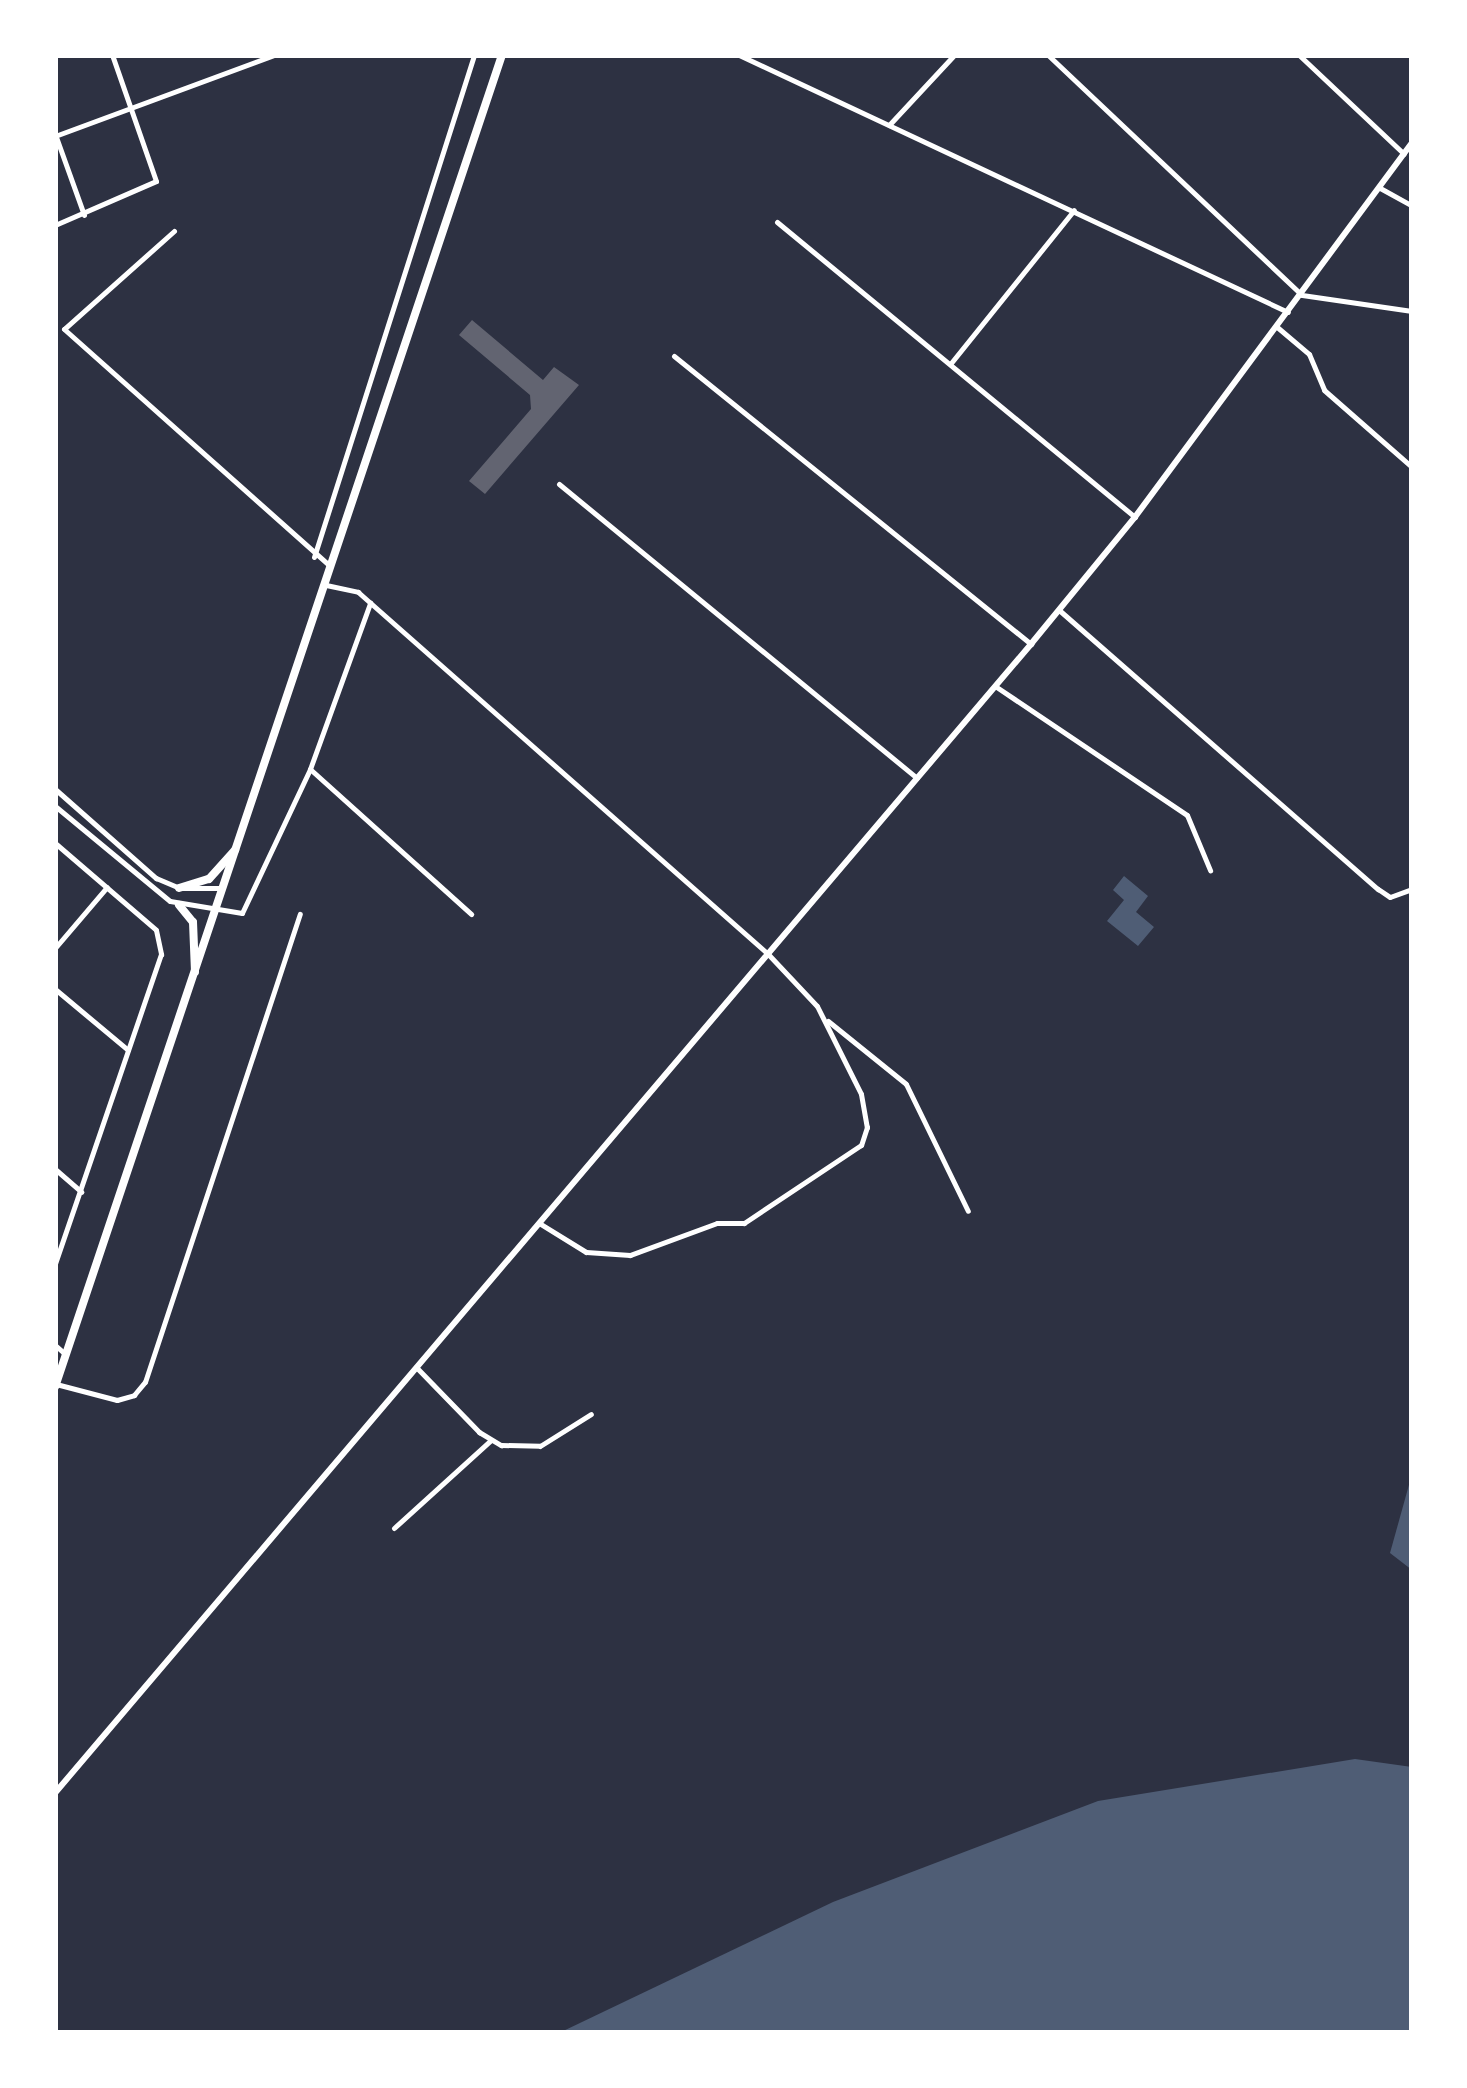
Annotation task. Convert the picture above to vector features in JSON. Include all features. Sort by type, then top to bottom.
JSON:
[{"type":"main road","points":[[55,1386],[218,913],[329,565],[502,55]]},
{"type":"main road","points":[[55,1793],[1135,517],[1412,143]]},
{"type":"main road","points":[[179,888],[209,878],[240,842]]},
{"type":"main road","points":[[180,905],[195,930],[194,981]]},
{"type":"street","points":[[55,225],[156,182],[127,112],[112,55]]},
{"type":"street","points":[[84,215],[55,135],[127,112],[274,55]]},
{"type":"street","points":[[314,557],[474,55]]},
{"type":"street","points":[[739,55],[1288,312]]},
{"type":"street","points":[[889,125],[954,55]]},
{"type":"street","points":[[1048,55],[1302,295],[1412,311]]},
{"type":"street","points":[[1299,55],[1404,154]]},
{"type":"street","points":[[1380,188],[1412,206]]},
{"type":"street","points":[[950,363],[1075,209]]},
{"type":"street","points":[[776,222],[1135,517]]},
{"type":"street","points":[[174,232],[64,329],[314,557],[329,565]]},
{"type":"street","points":[[1277,327],[1309,354],[1324,390],[1412,466]]},
{"type":"street","points":[[674,356],[1030,644]]},
{"type":"street","points":[[558,484],[917,778]]},
{"type":"street","points":[[323,584],[358,592],[768,954],[826,1019],[906,1084],[968,1211]]},
{"type":"street","points":[[55,806],[148,888],[180,905],[218,913],[247,908],[310,769],[370,603]]},
{"type":"street","points":[[1058,610],[1378,889],[1390,897],[1412,889]]},
{"type":"street","points":[[995,686],[1186,815],[1210,870]]},
{"type":"street","points":[[310,769],[471,914]]},
{"type":"street","points":[[55,789],[156,878],[179,888],[226,887]]},
{"type":"street","points":[[55,843],[156,930],[160,942],[128,1050],[55,1263]]},
{"type":"street","points":[[55,948],[107,887]]},
{"type":"street","points":[[55,1386],[118,1400],[134,1395],[145,1382],[300,914]]},
{"type":"street","points":[[55,988],[128,1050]]},
{"type":"street","points":[[538,1222],[586,1252],[630,1255],[717,1223],[744,1223],[793,1196],[866,1137],[861,1094],[826,1019]]},
{"type":"street","points":[[55,1169],[81,1192]]},
{"type":"street","points":[[55,1345],[66,1354]]},
{"type":"street","points":[[416,1366],[490,1441],[540,1446],[591,1414]]},
{"type":"street","points":[[394,1528],[490,1441]]},
{"type":"water","points":[[1124,876],[1148,896],[1136,912],[1154,927],[1138,946],[1107,921],[1124,900],[1113,890]]},
{"type":"water","points":[[1412,1474],[1412,1570],[1390,1553]]},
{"type":"water","points":[[1355,1759],[1412,1767],[1412,2033],[559,2033],[833,1902],[1098,1801]]},
{"type":"building","points":[[472,320],[543,380],[554,367],[579,385],[485,494],[469,481],[531,409],[530,395],[459,335]]}]
